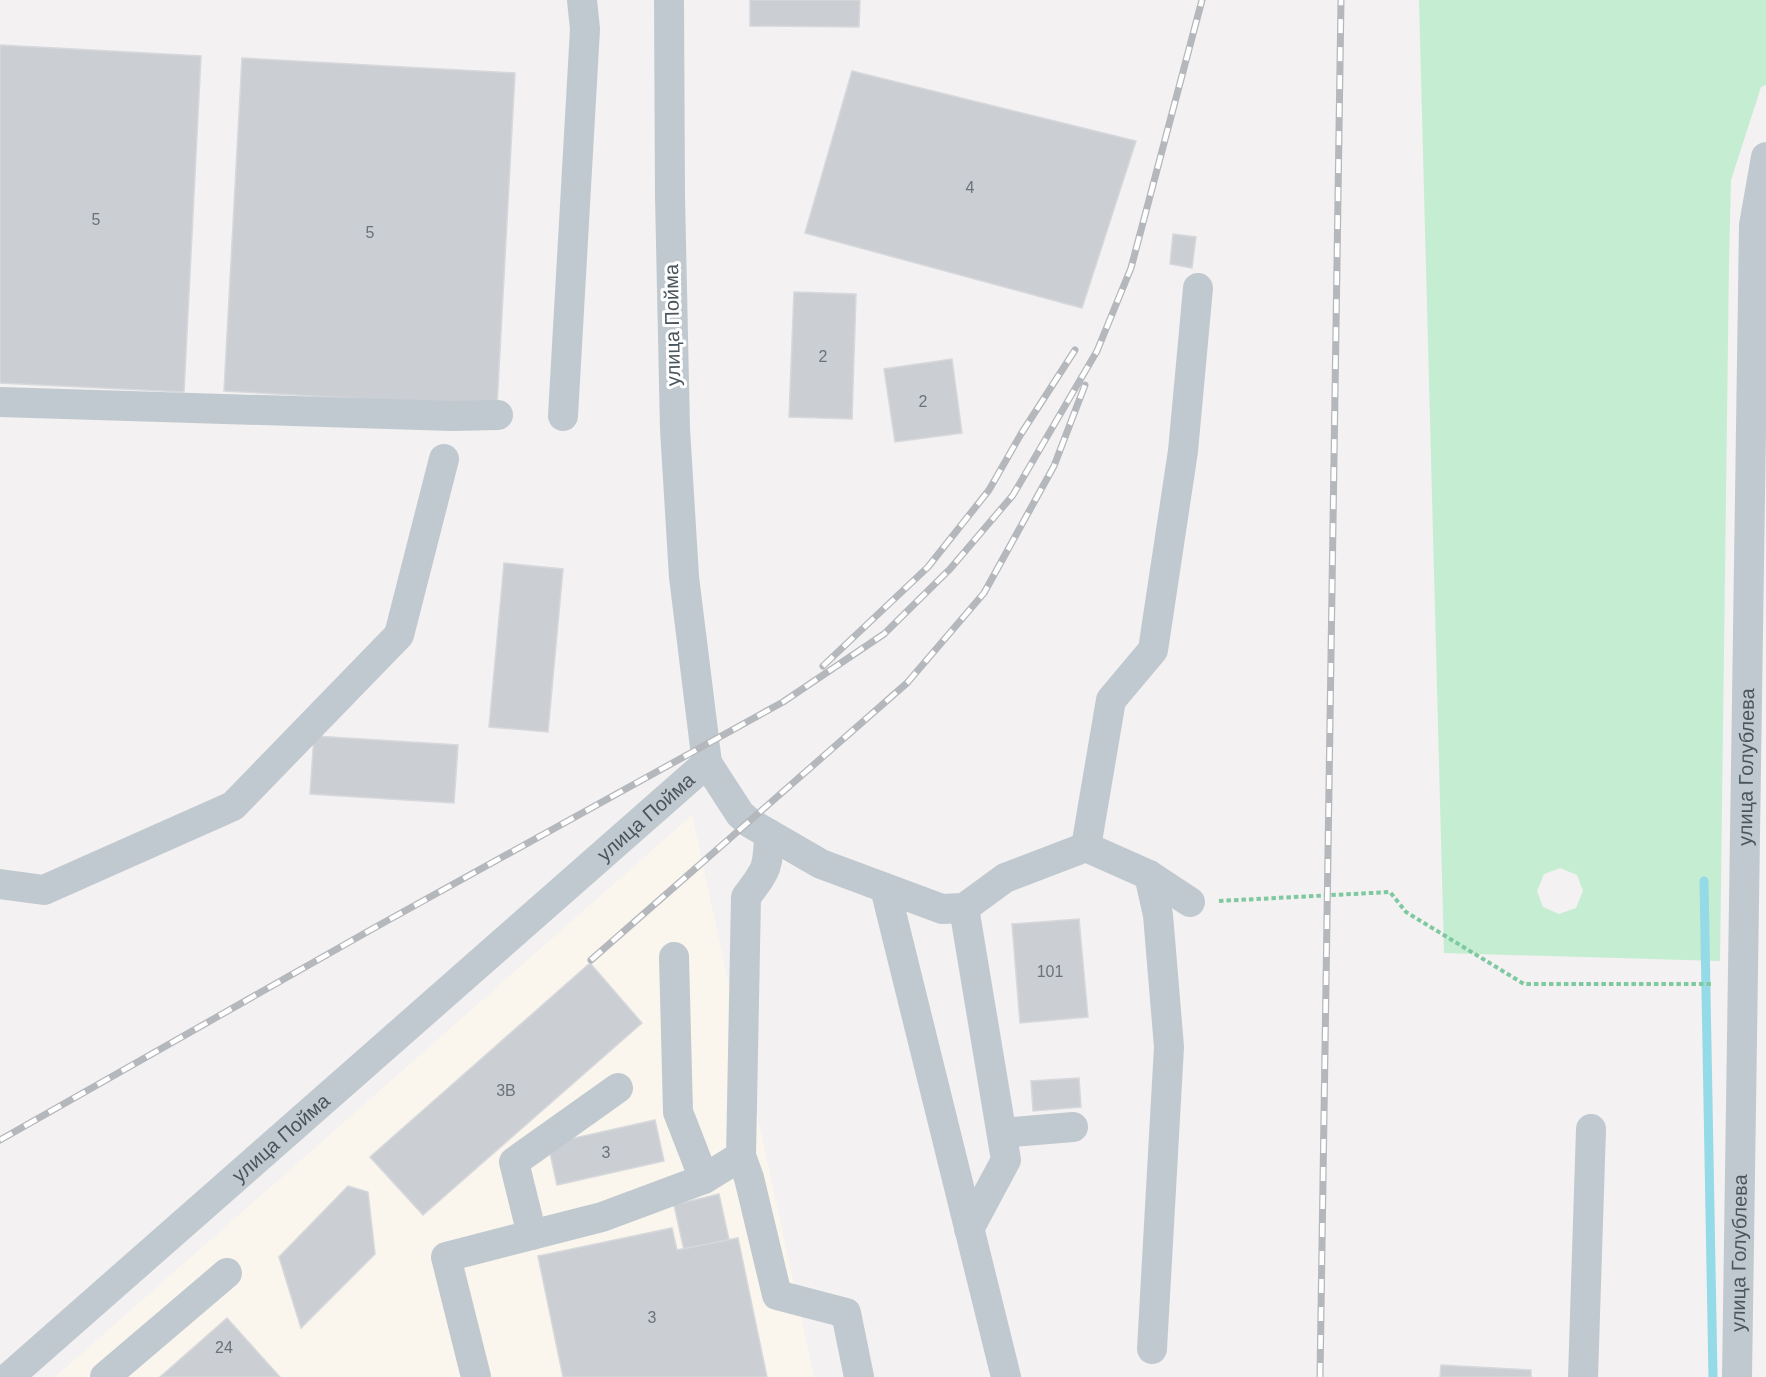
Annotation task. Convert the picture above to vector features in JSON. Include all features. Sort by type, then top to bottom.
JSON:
[{"type":"street","points":[[563,416],[585,29],[582,0]]},
{"type":"street","name":"улица Пойма","points":[[9,1377],[707,763],[684,577],[675,429],[669,0]]},
{"type":"street","name":"улица Голублева","points":[[1737,1377],[1754,225],[1766,157]]},
{"type":"street","points":[[1086,847],[1111,700],[1153,650],[1183,451],[1198,288]]},
{"type":"street","points":[[0,402],[452,416],[498,415]]},
{"type":"street","points":[[0,884],[44,890],[233,806],[399,635],[444,459]]},
{"type":"street","points":[[707,763],[740,814],[769,834],[821,864],[942,909],[964,908],[1005,878],[1086,847],[1149,875],[1190,902]]},
{"type":"street","points":[[769,834],[768,862],[763,876],[746,897],[741,1156],[749,1178],[777,1295],[846,1313],[859,1377]]},
{"type":"street","points":[[1149,875],[1158,915],[1169,1047],[1152,1349]]},
{"type":"street","points":[[885,888],[1006,1377]]},
{"type":"street","points":[[964,908],[1006,1160],[969,1229]]},
{"type":"street","points":[[674,957],[678,1112],[705,1179]]},
{"type":"street","points":[[532,1235],[514,1162],[618,1088]]},
{"type":"street","points":[[1002,1133],[1073,1127]]},
{"type":"street","points":[[1583,1377],[1591,1129]]},
{"type":"street","points":[[476,1377],[446,1257],[602,1217],[705,1179],[741,1156]]},
{"type":"street","points":[[105,1377],[227,1273]]},
{"type":"path","points":[[1190,902],[1390,892],[1406,912],[1524,984],[1743,984]]},
{"type":"shaded area","points":[[692,815],[814,1377],[55,1377]]},
{"type":"green space","points":[[1419,0],[1766,0],[1766,85],[1761,87],[1731,180],[1720,961],[1444,953]],"holes":[[[1560,868],[1577,875],[1583,891],[1576,908],[1559,914],[1543,907],[1537,891],[1544,874]]]},
{"type":"building","points":[[750,0],[860,0],[859,27],[750,26]]},
{"type":"building","points":[[0,45],[201,56],[184,392],[0,383]]},
{"type":"building","points":[[242,58],[515,73],[497,406],[224,391]]},
{"type":"building","points":[[852,71],[1136,141],[1082,308],[805,233]]},
{"type":"building","points":[[1173,234],[1196,237],[1192,268],[1170,264]]},
{"type":"building","points":[[794,292],[856,294],[852,419],[789,417]]},
{"type":"building","points":[[952,359],[962,433],[895,442],[884,369]]},
{"type":"building","points":[[504,563],[563,569],[548,732],[489,727]]},
{"type":"building","points":[[314,736],[458,745],[454,803],[310,794]]},
{"type":"building","points":[[1079,919],[1088,1017],[1020,1023],[1012,924]]},
{"type":"building","points":[[590,963],[642,1023],[423,1215],[370,1157]]},
{"type":"building","points":[[1079,1078],[1081,1107],[1033,1111],[1031,1081]]},
{"type":"building","points":[[655,1120],[664,1161],[557,1185],[548,1144]]},
{"type":"building","points":[[348,1186],[368,1192],[375,1254],[301,1328],[279,1257]]},
{"type":"building","points":[[719,1194],[729,1240],[684,1250],[674,1205]]},
{"type":"building","points":[[672,1228],[677,1250],[738,1238],[767,1377],[563,1377],[538,1256]]},
{"type":"building","points":[[227,1318],[280,1377],[160,1377]]},
{"type":"building","points":[[1441,1365],[1531,1370],[1531,1377],[1440,1377]]},
{"type":"waterway","points":[[1704,881],[1713,1377]]},
{"type":"railway","points":[[0,1140],[374,928],[783,702],[884,634],[950,569],[1013,495],[1097,351],[1131,268],[1202,0]]},
{"type":"railway","points":[[1320,1377],[1341,0]]},
{"type":"railway","points":[[823,666],[928,567],[989,490],[1021,434],[1075,350]]},
{"type":"railway","points":[[591,960],[907,683],[984,593],[1054,466],[1085,385]]}]
